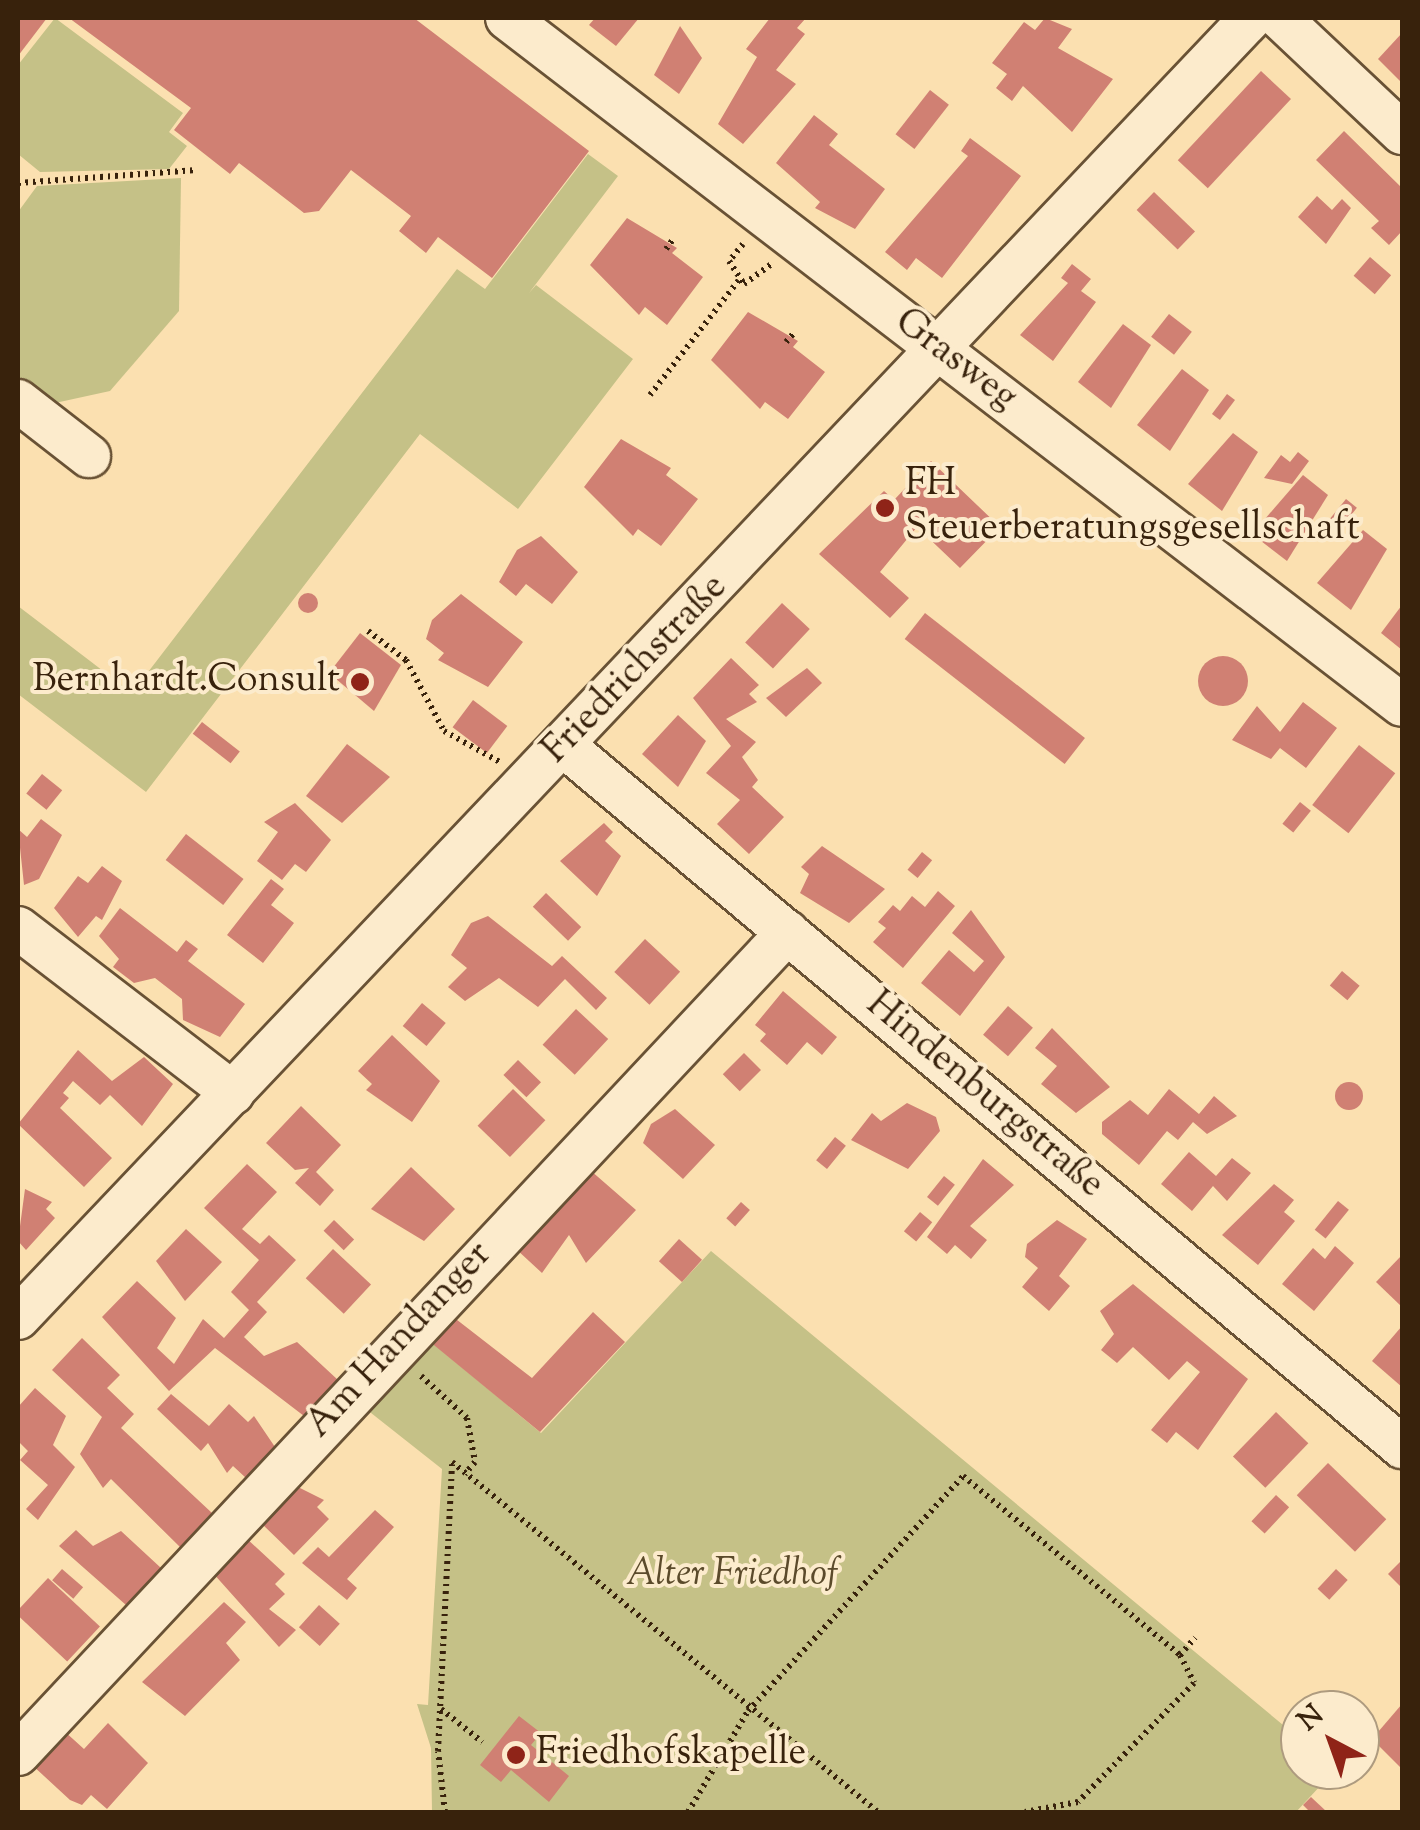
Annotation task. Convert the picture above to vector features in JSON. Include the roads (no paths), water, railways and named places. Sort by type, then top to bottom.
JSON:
[{"type":"street","name":"Grasweg","points":[[506,18],[1402,705]]},
{"type":"street","name":"Friedrichstraße","points":[[18,1318],[1250,18]]},
{"type":"street","points":[[1280,18],[1402,133]]},
{"type":"street","points":[[18,402],[89,456]]},
{"type":"street","name":"Hindenburgstraße","points":[[564,746],[1402,1447]]},
{"type":"street","points":[[18,928],[232,1094]]},
{"type":"street","name":"Am Handanger","points":[[18,1754],[390,1350],[788,932]]},
{"type":"place","name":"FH Steuerberatungsgesellschaft","points":[[885,508]]},
{"type":"place","name":"Bernhardt.Consult","points":[[360,682]]},
{"type":"place","name":"Friedhofskapelle","points":[[516,1755]]},
{"type":"park label","name":"Alter Friedhof","points":[[732,1576]]}]
